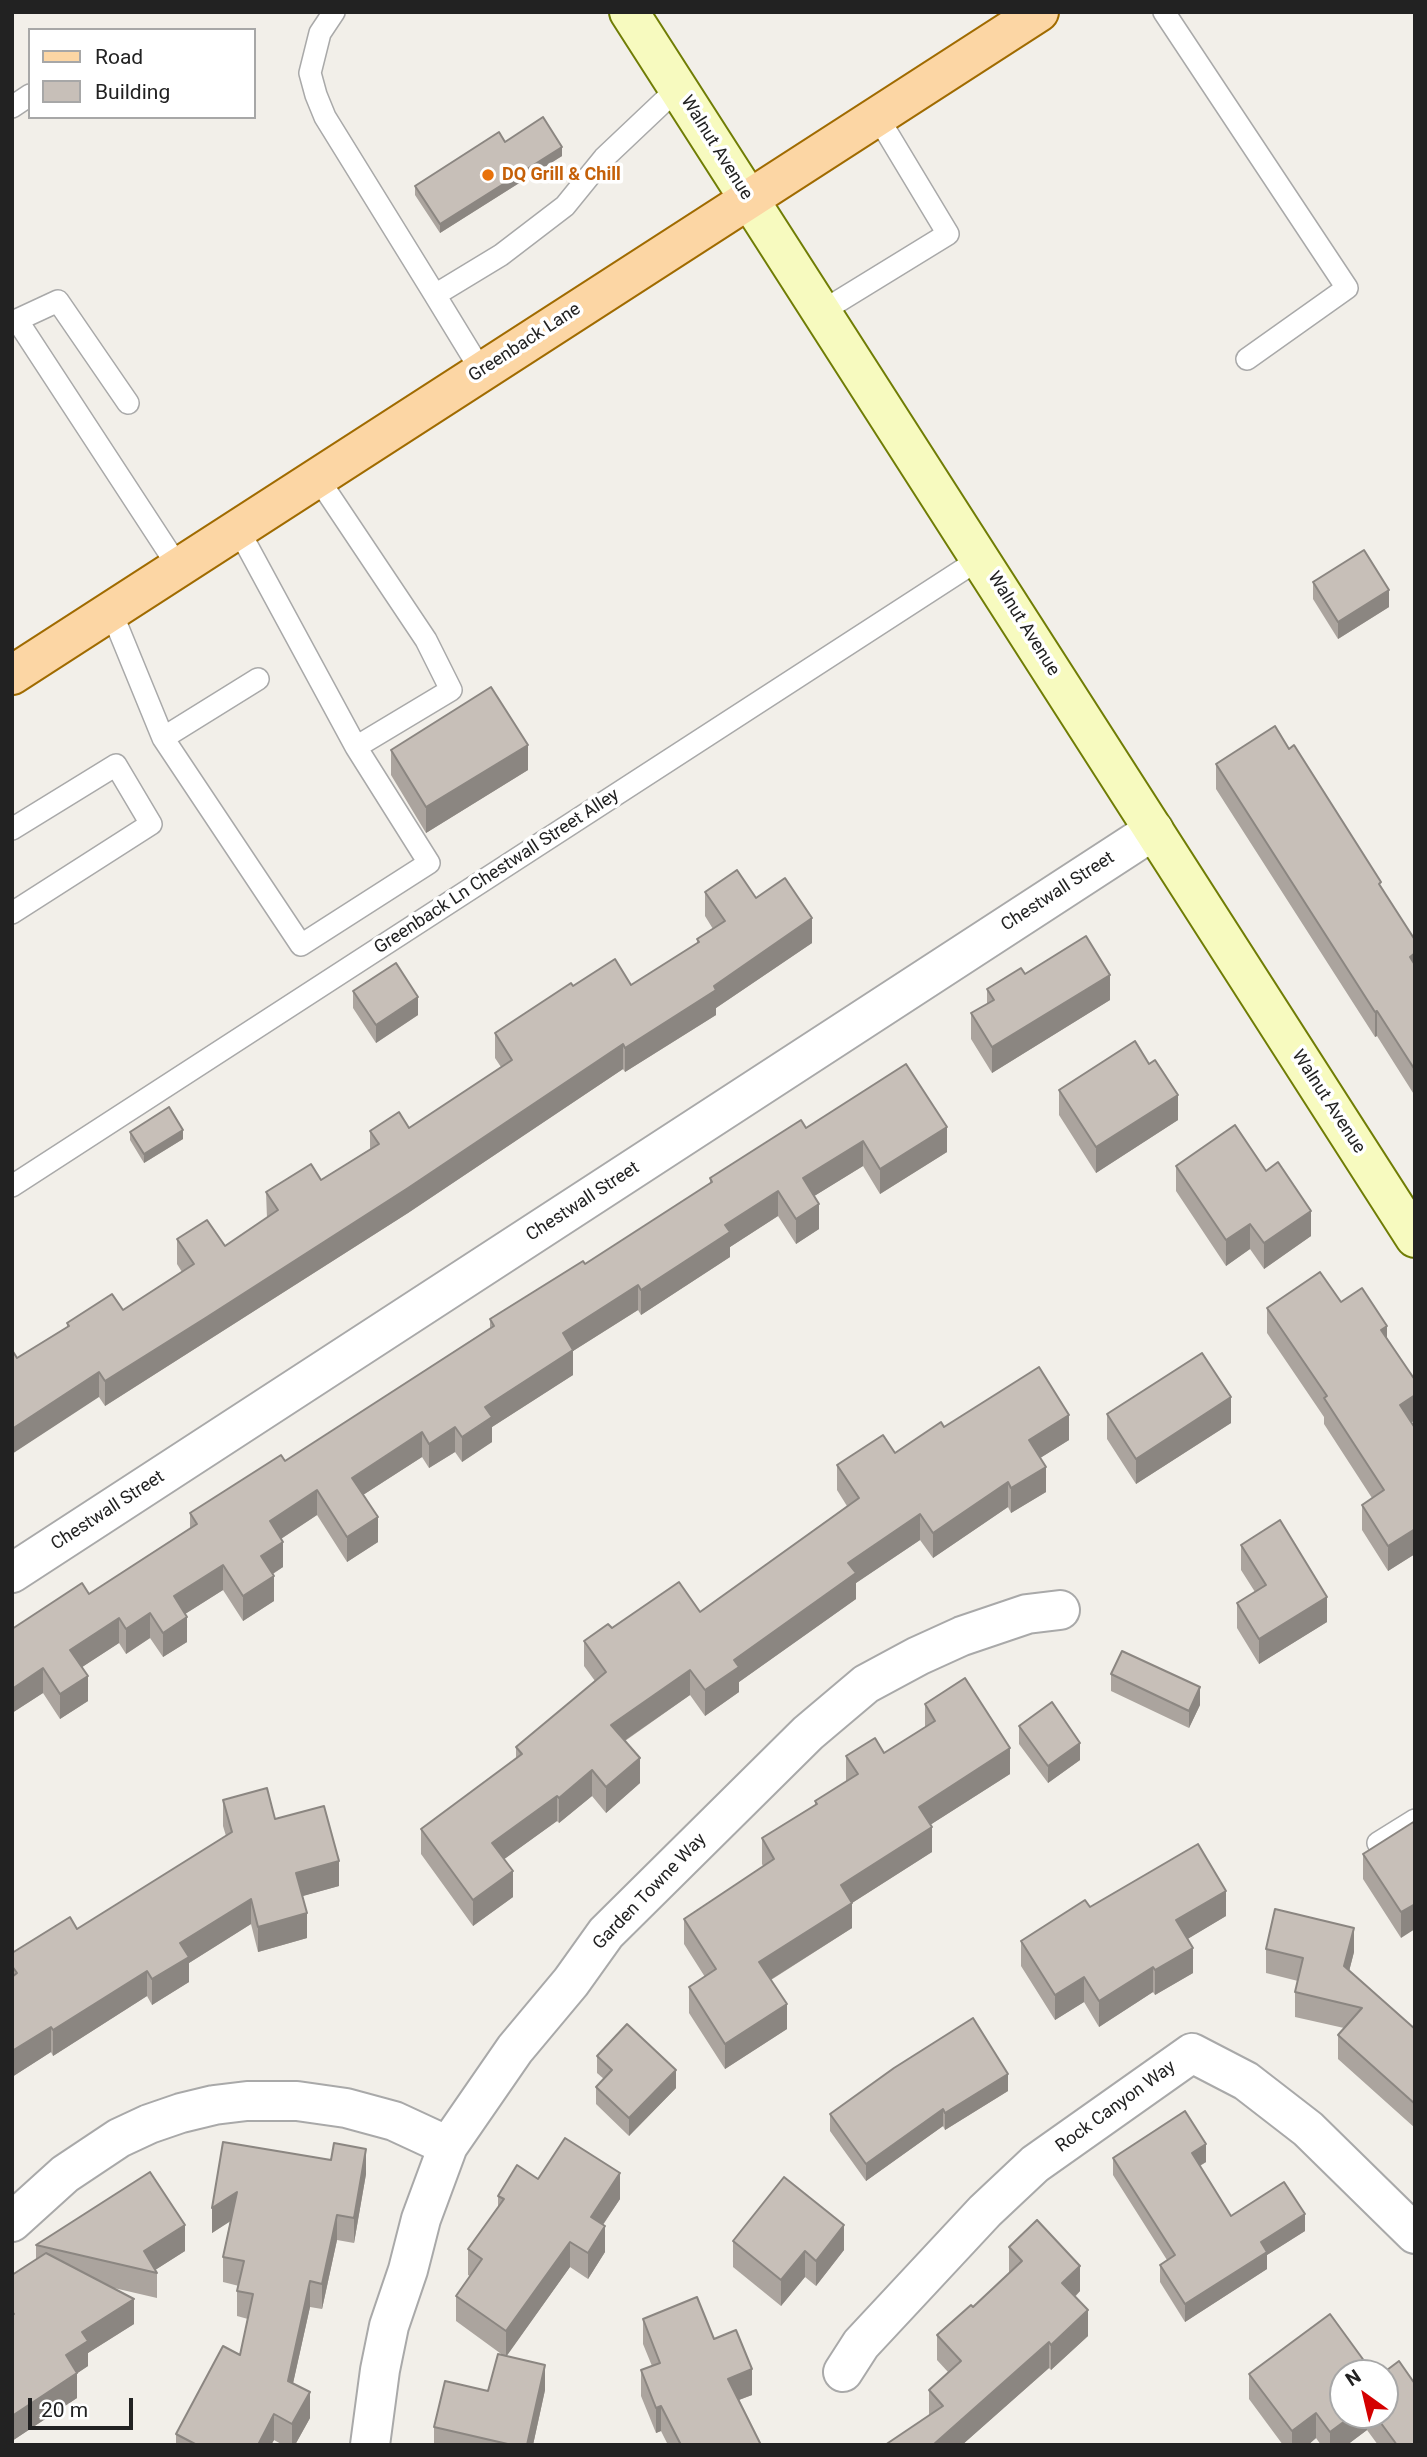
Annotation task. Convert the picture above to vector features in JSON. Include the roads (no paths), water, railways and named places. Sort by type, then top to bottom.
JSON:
[{"type":"main road","name":"Greenback Lane","points":[[12,675],[1039,12]]},
{"type":"street","name":"Walnut Avenue","points":[[629,12],[1415,1238]]},
{"type":"street","name":"Chestwall Street","points":[[12,1573],[1154,830]]},
{"type":"street","name":"Garden Towne Way","points":[[370,2445],[389,2326],[421,2220],[448,2146],[515,2049],[571,1982],[606,1933],[808,1733],[866,1684],[962,1636],[1027,1614],[1060,1610]]},
{"type":"street","name":"Rock Canyon Way","points":[[843,2372],[861,2344],[985,2211],[1035,2164],[1192,2053],[1246,2081],[1308,2129],[1415,2234]]},
{"type":"street","points":[[12,2222],[65,2174],[119,2138],[160,2120],[214,2105],[247,2101],[297,2101],[346,2108],[394,2121],[448,2146]]},
{"type":"lane","points":[[334,12],[320,33],[310,73],[325,117],[482,372]]},
{"type":"lane","points":[[1164,12],[1348,288],[1247,359]]},
{"type":"lane","points":[[435,295],[501,254],[565,206],[604,158],[678,88]]},
{"type":"lane","points":[[12,107],[28,96]]},
{"type":"lane","points":[[821,312],[947,234],[877,116]]},
{"type":"lane","points":[[128,403],[58,302],[15,321],[179,568]]},
{"type":"lane","points":[[317,477],[426,639],[451,690],[356,747]]},
{"type":"lane","points":[[111,611],[163,738],[301,945],[429,863],[356,747],[237,529]]},
{"type":"lane","name":"Greenback Ln Chestwall Street Alley","points":[[12,1186],[981,558]]},
{"type":"lane","points":[[163,738],[258,679]]},
{"type":"lane","points":[[12,829],[116,765],[151,824],[12,913]]},
{"type":"lane","points":[[1378,1843],[1415,1820]]},
{"type":"place","name":"DQ Grill & Chill","points":[[488,175]]}]
